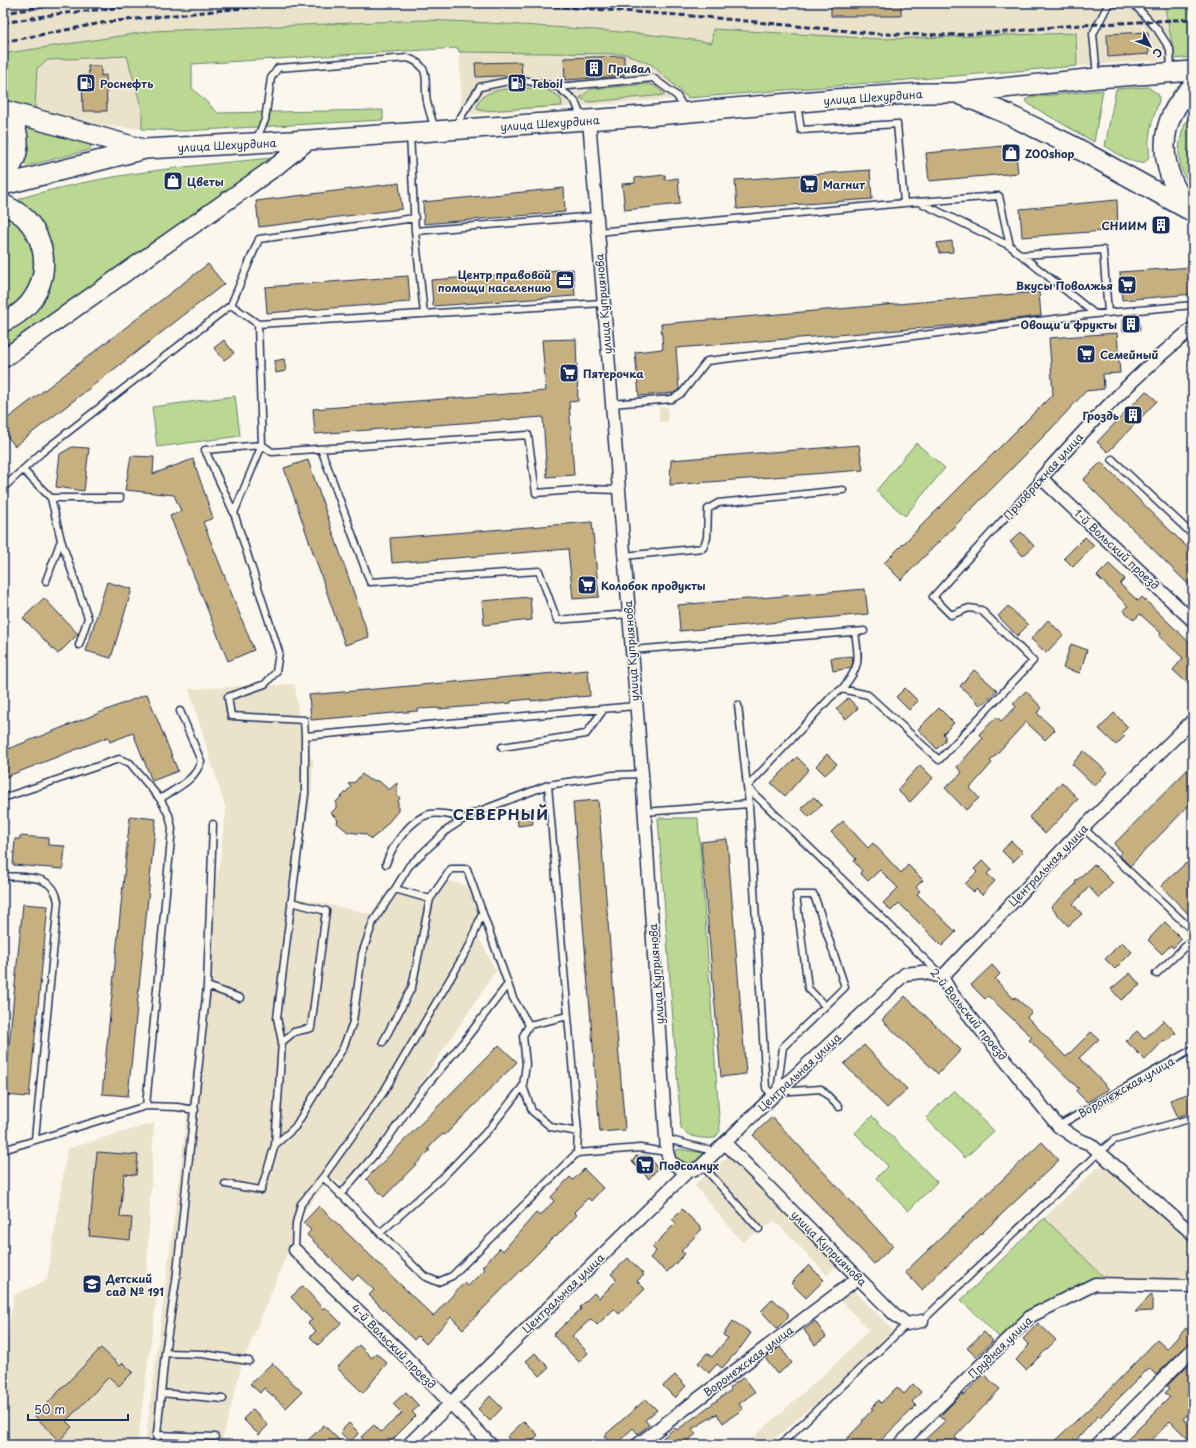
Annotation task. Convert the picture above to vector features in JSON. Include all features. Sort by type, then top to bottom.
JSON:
[{"type":"main road","name":"улица Шехурдина","points":[[3,185],[145,149],[309,140],[586,120],[797,102],[925,93],[956,93],[1097,78],[1193,71]]},
{"type":"main road","points":[[1192,212],[1180,196],[1170,176],[1165,155],[1165,144],[1169,122],[1173,112],[1185,93],[1193,86]]},
{"type":"main road","name":"улица Шехурдина","points":[[956,93],[1005,113],[1073,146],[1192,212]]},
{"type":"main road","name":"улица Шехурдина","points":[[3,110],[145,149]]},
{"type":"main road","points":[[3,114],[14,128],[19,147],[17,156],[3,177]]},
{"type":"main road","points":[[3,204],[26,218],[33,228],[39,240],[44,268],[40,289],[35,296],[28,305],[3,322]]},
{"type":"street","name":"улица Куприянова","points":[[586,120],[596,216],[602,303],[632,650],[635,706],[642,774],[667,1152]]},
{"type":"street","points":[[3,359],[271,170],[309,140]]},
{"type":"street","name":"Приовражная улица","points":[[1042,478],[1083,432],[1153,361],[1193,328]]},
{"type":"street","name":"1-й Вольский проезд","points":[[1042,478],[1193,621]]},
{"type":"street","name":"Центральная улица","points":[[408,1445],[687,1172],[702,1165],[775,1094],[905,974],[922,972],[942,977],[1083,828],[1193,720]]},
{"type":"street","name":"2-й Вольский проезд","points":[[942,977],[952,994],[1058,1126],[1071,1136],[1090,1144],[1098,1153],[1193,1234]]},
{"type":"street","name":"улица Куприянова","points":[[726,1143],[858,1278],[894,1314],[907,1324]]},
{"type":"street","points":[[667,1152],[670,1162],[687,1172]]},
{"type":"street","name":"4-й Вольский проезд","points":[[295,1250],[491,1445]]},
{"type":"street","name":"Воронежская улица","points":[[637,1445],[858,1278]]},
{"type":"street","name":"Прудная улица","points":[[899,1445],[1031,1316],[1095,1284],[1193,1286]]},
{"type":"street","points":[[907,1324],[922,1321]]},
{"type":"street","points":[[1101,1444],[1193,1349]]},
{"type":"lane","points":[[1097,78],[1093,34],[1108,3],[1127,3]]},
{"type":"lane","points":[[1133,3],[1157,29],[1170,48],[1172,73]]},
{"type":"lane","points":[[254,143],[265,120],[271,78],[278,68],[408,58],[419,62],[425,71],[427,100],[444,130],[480,87],[518,79],[558,87],[653,78],[666,86],[677,96],[686,111]]},
{"type":"lane","points":[[558,87],[575,101],[586,120]]},
{"type":"lane","points":[[797,102],[801,130],[897,124],[904,203]]},
{"type":"lane","points":[[410,132],[415,231],[424,314]]},
{"type":"lane","points":[[597,232],[904,203],[999,196],[1010,246]]},
{"type":"lane","points":[[919,202],[1010,246],[1095,314]]},
{"type":"lane","points":[[415,231],[596,216]]},
{"type":"lane","points":[[3,488],[41,453],[231,305],[259,240],[415,218]]},
{"type":"lane","points":[[1022,256],[1103,250],[1108,313]]},
{"type":"lane","points":[[231,305],[258,324],[602,303]]},
{"type":"lane","points":[[611,404],[672,399],[682,393],[707,361],[1095,314],[1193,305]]},
{"type":"lane","points":[[234,513],[262,446],[258,324]]},
{"type":"lane","points":[[225,1184],[261,1190],[275,1145],[282,1042],[277,1018],[305,794],[305,736],[304,720],[231,716],[228,697],[265,684],[276,672],[279,652],[234,513],[205,450],[262,446],[272,452],[528,435],[536,492],[587,489],[618,490]]},
{"type":"lane","points":[[321,449],[370,582],[539,571],[557,620],[629,614]]},
{"type":"lane","points":[[1112,459],[1193,535]]},
{"type":"lane","points":[[23,470],[51,498],[61,540],[88,618],[79,645]]},
{"type":"lane","name":"Приовражная улица","points":[[842,689],[868,695],[939,760],[1033,661],[981,610],[969,608],[951,615],[933,597],[1042,478]]},
{"type":"lane","points":[[624,556],[703,548],[707,538],[708,509],[718,503],[843,490]]},
{"type":"lane","points":[[51,498],[120,498]]},
{"type":"lane","points":[[46,581],[61,540]]},
{"type":"lane","points":[[632,650],[864,631]]},
{"type":"lane","points":[[747,787],[832,696],[842,689],[852,678],[859,660],[854,632]]},
{"type":"lane","points":[[305,736],[635,706]]},
{"type":"lane","points":[[738,706],[749,804],[766,1088],[775,1094],[821,1089],[839,1107]]},
{"type":"lane","points":[[502,747],[586,734],[604,708]]},
{"type":"lane","points":[[160,799],[192,779],[198,771],[201,762],[180,711]]},
{"type":"lane","points":[[3,798],[119,759],[130,763],[160,799],[169,815],[172,828],[146,1106]]},
{"type":"lane","points":[[275,1145],[295,1128],[343,1048],[354,1022],[362,954],[373,922],[408,866],[448,830],[472,814],[548,785],[613,775],[642,774]]},
{"type":"lane","points":[[548,785],[578,1132],[577,1153]]},
{"type":"lane","name":"2-й Вольский проезд","points":[[747,787],[942,977]]},
{"type":"lane","points":[[644,812],[749,804]]},
{"type":"lane","points":[[386,864],[388,855],[401,836],[418,819],[430,814],[444,814],[465,819]]},
{"type":"lane","points":[[156,1445],[165,1353],[176,1281],[195,1110],[207,986],[213,824]]},
{"type":"lane","points":[[1083,828],[1193,931]]},
{"type":"lane","points":[[383,1042],[412,987],[430,900],[451,869],[467,869],[513,998],[529,1025]]},
{"type":"lane","points":[[3,876],[41,879],[50,884],[57,892],[58,902],[35,1139]]},
{"type":"lane","points":[[395,889],[430,900]]},
{"type":"lane","points":[[775,1094],[783,1047],[845,987],[814,895],[796,895],[808,988],[825,1006]]},
{"type":"lane","points":[[282,1042],[294,1032],[311,1028],[326,911],[291,902]]},
{"type":"lane","points":[[295,1250],[296,1223],[301,1204],[323,1177],[383,1093],[470,945],[482,913]]},
{"type":"lane","points":[[1156,974],[1193,938]]},
{"type":"lane","points":[[340,1196],[386,1140],[415,1099],[465,1040],[508,984]]},
{"type":"lane","points":[[207,986],[240,998]]},
{"type":"lane","points":[[380,1233],[442,1178],[492,1127],[522,1086],[526,1064],[523,1036],[529,1025],[568,1016]]},
{"type":"lane","name":"Воронежская улица","points":[[1058,1126],[1193,1048]]},
{"type":"lane","points":[[522,1086],[532,1111],[551,1126],[578,1132]]},
{"type":"lane","points":[[3,1150],[146,1106],[177,1107],[195,1110]]},
{"type":"lane","points":[[922,1321],[1098,1153],[1114,1140],[1193,1118]]},
{"type":"lane","points":[[667,1139],[716,1152]]},
{"type":"lane","points":[[323,1177],[340,1196],[424,1276],[438,1282],[452,1276],[577,1153],[640,1148],[667,1152]]},
{"type":"lane","points":[[702,1165],[759,1229]]},
{"type":"lane","points":[[780,1445],[907,1324]]},
{"type":"lane","points":[[165,1353],[202,1354],[248,1361]]},
{"type":"lane","points":[[161,1393],[223,1399]]},
{"type":"lane","points":[[156,1435],[215,1437]]},
{"type":"shaded area","points":[[3,3],[1164,3],[1175,59],[1077,66],[1076,33],[882,39],[713,29],[713,43],[684,38],[507,23],[425,20],[153,31],[3,54]]},
{"type":"shaded area","points":[[459,52],[626,54],[652,64],[688,98],[460,115],[461,90]]},
{"type":"shaded area","name":"Роснефть","points":[[127,56],[142,110],[142,129],[105,126],[35,109],[37,68],[48,60]]},
{"type":"shaded area","points":[[659,407],[668,407],[668,422],[659,422]]},
{"type":"shaded area","points":[[295,684],[303,757],[313,758],[312,788],[295,897],[370,914],[392,886],[428,896],[437,881],[461,883],[481,902],[478,936],[496,971],[351,1188],[330,1178],[293,1225],[291,1244],[242,1364],[221,1445],[145,1445],[226,810],[189,689]]},
{"type":"shaded area","name":"Детский сад № 191","points":[[154,1123],[146,1288],[157,1296],[137,1445],[22,1445],[3,1433],[3,1363],[14,1295],[47,1280],[67,1149]]},
{"type":"shaded area","points":[[732,1153],[837,1265],[827,1275],[775,1221],[742,1242],[694,1185]]},
{"type":"shaded area","points":[[1104,1165],[1110,1167],[1193,1245],[1193,1276],[1173,1280],[1107,1280],[1044,1218],[1097,1168]]},
{"type":"shaded area","points":[[853,1289],[893,1330],[842,1381],[767,1445],[745,1445],[831,1368],[869,1330],[841,1301]]},
{"type":"green space","points":[[1164,3],[1193,3],[1193,57],[1175,59]]},
{"type":"green space","points":[[425,20],[610,31],[712,43],[713,29],[882,39],[1076,33],[1077,66],[688,98],[652,65],[626,54],[459,52],[458,48],[192,64],[192,88],[218,113],[383,110],[383,120],[183,131],[142,129],[142,110],[127,56],[48,60],[37,68],[35,109],[3,100],[3,54],[8,53],[153,31]]},
{"type":"green space","points":[[648,84],[655,86],[665,95],[589,102],[580,98],[591,89]]},
{"type":"green space","points":[[1148,87],[1158,94],[1159,100],[1150,130],[1149,155],[1147,161],[1142,163],[1129,160],[1105,146],[1116,89]]},
{"type":"green space","points":[[514,88],[542,88],[557,95],[561,99],[562,106],[483,111],[477,109],[479,101],[485,95],[493,92]]},
{"type":"green space","points":[[1103,90],[1094,142],[1030,105],[1025,100],[1031,97]]},
{"type":"green space","points":[[1193,110],[1193,191],[1181,168],[1179,146],[1185,123]]},
{"type":"green space","points":[[3,124],[12,138],[3,165]]},
{"type":"green space","points":[[27,126],[88,143],[91,147],[89,150],[27,166],[24,164],[27,154]]},
{"type":"green space","points":[[272,158],[276,162],[3,352],[3,329],[29,316],[41,303],[48,291],[51,269],[19,200],[21,198],[83,183],[145,172]]},
{"type":"green space","points":[[3,213],[24,228],[31,239],[37,268],[31,288],[20,301],[3,313]]},
{"type":"green space","points":[[235,396],[240,436],[157,447],[152,407]]},
{"type":"green space","points":[[916,443],[945,468],[905,516],[876,491]]},
{"type":"green space","points":[[658,818],[698,818],[720,1131],[715,1138],[701,1138],[692,1136],[681,1128]]},
{"type":"green space","points":[[954,1090],[994,1131],[965,1158],[926,1118]]},
{"type":"green space","points":[[872,1116],[937,1182],[908,1211],[876,1178],[888,1166],[855,1133]]},
{"type":"green space","points":[[678,1149],[704,1153],[707,1155],[693,1164],[686,1165],[672,1157]]},
{"type":"green space","points":[[1044,1218],[1107,1280],[1029,1311],[1000,1338],[961,1300]]},
{"type":"building","points":[[831,3],[901,3],[901,16],[831,16]]},
{"type":"building","points":[[1148,32],[1149,54],[1108,57],[1107,34]]},
{"type":"building","name":"Привал","points":[[624,56],[624,76],[565,80],[564,58]]},
{"type":"building","points":[[521,62],[522,75],[476,77],[475,63]]},
{"type":"building","points":[[88,66],[101,66],[101,76],[106,75],[107,111],[83,111],[82,76],[89,76]]},
{"type":"building","points":[[1015,145],[1018,173],[929,181],[926,153]]},
{"type":"building","points":[[870,170],[872,199],[737,209],[735,180]]},
{"type":"building","points":[[665,175],[665,180],[678,178],[680,204],[625,210],[622,184],[635,183],[635,178]]},
{"type":"building","points":[[399,183],[402,209],[259,227],[256,201]]},
{"type":"building","points":[[564,188],[565,212],[424,224],[423,202]]},
{"type":"building","points":[[1117,200],[1118,230],[1022,237],[1020,209]]},
{"type":"building","points":[[952,241],[953,252],[939,253],[937,243]]},
{"type":"building","points":[[208,264],[224,284],[15,446],[3,431],[3,422]]},
{"type":"building","points":[[1193,267],[1193,294],[1122,300],[1120,272]]},
{"type":"building","points":[[573,269],[575,296],[433,306],[431,280]]},
{"type":"building","points":[[408,276],[410,302],[267,313],[265,287]]},
{"type":"building","points":[[1039,292],[1041,316],[960,325],[676,348],[679,389],[674,393],[639,396],[635,352],[663,349],[661,324]]},
{"type":"building","name":"Овощи и фрукты","points":[[1139,319],[1140,330],[1122,331],[1122,320]]},
{"type":"building","points":[[1117,333],[1120,373],[1103,374],[1104,389],[1086,391],[1050,430],[901,580],[884,563],[1053,394],[1049,338]]},
{"type":"building","points":[[576,339],[578,401],[569,402],[574,475],[547,477],[543,417],[315,434],[313,409],[546,391],[542,340]]},
{"type":"building","points":[[224,340],[234,353],[224,360],[214,348]]},
{"type":"building","points":[[284,359],[286,371],[276,373],[274,361]]},
{"type":"building","name":"Гроздь","points":[[1146,391],[1157,401],[1108,452],[1097,442]]},
{"type":"building","points":[[859,445],[863,470],[670,485],[671,460]]},
{"type":"building","points":[[72,447],[89,448],[84,491],[56,487],[60,454]]},
{"type":"building","points":[[131,456],[154,457],[153,474],[193,459],[213,518],[203,522],[254,650],[228,661],[170,516],[181,511],[174,495],[125,490]]},
{"type":"building","points":[[308,460],[369,637],[345,645],[284,468]]},
{"type":"building","points":[[1101,462],[1193,553],[1193,589],[1083,480]]},
{"type":"building","points":[[592,522],[599,597],[573,599],[568,549],[392,563],[390,538]]},
{"type":"building","points":[[1021,532],[1034,546],[1023,556],[1010,542]]},
{"type":"building","points":[[1085,537],[1094,545],[1073,567],[1064,558]]},
{"type":"building","points":[[1109,564],[1125,579],[1120,584],[1138,601],[1142,597],[1193,646],[1193,678],[1188,684],[1173,670],[1183,658],[1159,636],[1161,633],[1140,614],[1134,620],[1123,610],[1128,606],[1097,576]]},
{"type":"building","points":[[107,582],[132,589],[111,658],[86,651]]},
{"type":"building","points":[[865,589],[868,614],[680,631],[678,605]]},
{"type":"building","points":[[530,597],[532,620],[484,625],[482,601]]},
{"type":"building","points":[[44,598],[78,634],[58,654],[23,618]]},
{"type":"building","points":[[1008,606],[1028,625],[1017,636],[998,616]]},
{"type":"building","points":[[1048,620],[1063,635],[1046,653],[1031,639]]},
{"type":"building","points":[[1071,644],[1087,650],[1080,673],[1063,668]]},
{"type":"building","points":[[852,656],[853,662],[851,668],[833,671],[831,658]]},
{"type":"building","points":[[588,670],[590,696],[531,701],[531,699],[511,701],[511,703],[438,709],[418,709],[418,711],[311,720],[309,695]]},
{"type":"building","points":[[974,670],[997,690],[987,701],[980,705],[960,686]]},
{"type":"building","points":[[905,688],[918,701],[909,710],[896,697]]},
{"type":"building","points":[[1026,691],[1042,708],[1037,713],[1055,730],[1045,740],[1026,722],[990,761],[992,763],[970,788],[979,798],[966,810],[945,788],[962,773],[957,767],[983,738],[979,734],[997,717],[1001,721],[1016,707],[1013,703]]},
{"type":"building","points":[[147,694],[178,771],[152,781],[133,733],[110,742],[108,737],[3,778],[3,751]]},
{"type":"building","points":[[848,698],[858,708],[846,719],[836,709]]},
{"type":"building","points":[[939,708],[954,723],[943,734],[945,736],[945,741],[937,749],[918,729]]},
{"type":"building","points":[[1114,713],[1128,727],[1122,733],[1125,736],[1116,745],[1099,729]]},
{"type":"building","points":[[1084,751],[1107,772],[1095,786],[1072,764]]},
{"type":"building","points":[[827,754],[837,764],[825,775],[816,766]]},
{"type":"building","points":[[797,757],[809,769],[785,796],[771,783]]},
{"type":"building","points":[[1193,764],[1193,801],[1130,866],[1119,855],[1122,852],[1114,844]]},
{"type":"building","points":[[920,765],[933,778],[910,802],[897,790]]},
{"type":"building","points":[[362,774],[369,780],[379,781],[389,790],[397,783],[397,795],[400,798],[398,801],[398,811],[379,833],[371,839],[365,834],[348,832],[337,823],[338,820],[331,813],[336,808],[336,802],[351,787],[348,784],[355,782]]},
{"type":"building","points":[[1062,782],[1078,799],[1045,834],[1029,817]]},
{"type":"building","points":[[814,797],[822,805],[809,817],[801,808]]},
{"type":"building","points":[[598,800],[625,1130],[600,1132],[573,802]]},
{"type":"building","points":[[531,810],[533,824],[518,826],[516,811]]},
{"type":"building","points":[[130,816],[156,819],[128,1096],[102,1094]]},
{"type":"building","points":[[843,821],[868,848],[873,843],[901,873],[908,865],[923,880],[916,887],[920,891],[917,894],[956,932],[942,946],[899,903],[891,911],[883,903],[898,888],[880,870],[868,881],[860,873],[862,871],[854,861],[856,859],[831,832]]},
{"type":"building","points":[[20,836],[48,838],[48,845],[65,846],[63,869],[13,865],[15,839],[20,839]]},
{"type":"building","points":[[727,839],[746,1074],[721,1077],[701,842]]},
{"type":"building","points":[[1011,841],[1023,852],[1013,862],[1002,851]]},
{"type":"building","points":[[983,860],[992,869],[987,874],[995,881],[982,895],[976,889],[974,892],[965,884],[977,872],[974,869]]},
{"type":"building","points":[[1186,863],[1193,870],[1193,919],[1161,886]]},
{"type":"building","points":[[1094,864],[1113,883],[1099,898],[1089,887],[1073,904],[1082,914],[1068,926],[1051,907],[1076,884],[1075,882]]},
{"type":"building","points":[[23,904],[48,906],[29,1097],[4,1095]]},
{"type":"building","points":[[1165,922],[1182,939],[1173,948],[1171,945],[1162,954],[1148,940]]},
{"type":"building","points":[[1122,942],[1132,952],[1115,969],[1105,959]]},
{"type":"building","points":[[992,965],[1000,974],[995,979],[1014,999],[1015,997],[1032,1012],[1027,1017],[1066,1057],[1091,1032],[1099,1039],[1079,1058],[1109,1089],[1087,1102],[1076,1091],[1078,1088],[1029,1040],[1032,1037],[988,996],[985,999],[971,985]]},
{"type":"building","points":[[1130,973],[1140,985],[1121,1000],[1111,989]]},
{"type":"building","points":[[905,996],[961,1050],[938,1074],[882,1020]]},
{"type":"building","points":[[1164,1020],[1176,1033],[1166,1042],[1164,1040],[1145,1060],[1126,1041],[1137,1031],[1144,1039]]},
{"type":"building","points":[[499,1045],[517,1062],[445,1135],[443,1134],[435,1141],[428,1149],[430,1150],[384,1197],[366,1179]]},
{"type":"building","points":[[864,1045],[907,1089],[887,1108],[844,1064]]},
{"type":"building","points":[[1193,1092],[1193,1111],[1178,1117],[1170,1100]]},
{"type":"building","points":[[772,1117],[893,1246],[874,1264],[753,1135]]},
{"type":"building","points":[[1042,1142],[1059,1160],[946,1267],[945,1266],[922,1290],[905,1272]]},
{"type":"building","points":[[97,1152],[138,1155],[136,1175],[124,1174],[120,1217],[132,1218],[130,1240],[89,1236]]},
{"type":"building","name":"Подсолнух","points":[[636,1156],[650,1156],[657,1169],[649,1179],[632,1162]]},
{"type":"building","points":[[584,1169],[603,1188],[591,1201],[588,1198],[574,1212],[577,1215],[463,1329],[451,1317],[426,1344],[418,1336],[414,1340],[369,1295],[374,1290],[358,1275],[353,1280],[307,1235],[311,1230],[303,1223],[319,1206],[433,1316],[464,1283],[468,1286],[485,1269],[482,1267],[500,1248],[503,1251],[536,1213],[540,1216],[554,1201],[551,1197],[570,1177],[573,1180]]},
{"type":"building","points":[[682,1209],[702,1229],[681,1251],[685,1254],[667,1272],[650,1258],[656,1251],[652,1247],[676,1223],[672,1219]]},
{"type":"building","points":[[628,1258],[644,1275],[637,1281],[645,1289],[619,1314],[614,1309],[597,1325],[591,1319],[572,1336],[588,1353],[579,1362],[553,1335],[581,1309],[580,1307],[594,1293],[599,1298],[617,1280],[611,1274]]},
{"type":"building","points":[[809,1265],[824,1280],[806,1298],[791,1283]]},
{"type":"building","points":[[303,1286],[323,1309],[325,1307],[341,1323],[318,1345],[310,1337],[316,1331],[308,1323],[312,1320],[291,1297]]},
{"type":"building","points":[[1152,1294],[1152,1311],[1135,1312]]},
{"type":"building","points":[[773,1299],[788,1313],[788,1318],[777,1328],[761,1311]]},
{"type":"building","points":[[733,1321],[751,1333],[741,1347],[722,1368],[717,1364],[709,1373],[698,1363],[707,1353],[712,1357],[728,1338],[723,1335]]},
{"type":"building","points":[[815,1321],[826,1337],[815,1345],[804,1330]]},
{"type":"building","points":[[1038,1323],[1056,1340],[1026,1370],[1016,1360],[1029,1345],[1023,1339]]},
{"type":"building","points":[[1186,1328],[1193,1335],[1193,1342],[1188,1344],[1156,1375],[1149,1368],[1100,1417],[1098,1416],[1072,1445],[1050,1445],[1106,1393],[1157,1340],[1167,1349]]},
{"type":"building","points":[[984,1332],[993,1341],[976,1357],[967,1348]]},
{"type":"building","points":[[359,1345],[372,1358],[376,1353],[387,1363],[363,1393],[337,1368]]},
{"type":"building","points":[[780,1347],[792,1363],[777,1374],[765,1358]]},
{"type":"building","points":[[101,1348],[120,1366],[123,1363],[133,1372],[119,1386],[109,1377],[66,1421],[72,1427],[59,1441],[35,1416]]},
{"type":"building","points":[[535,1353],[549,1368],[540,1376],[526,1361]]},
{"type":"building","points":[[1193,1360],[1193,1409],[1183,1419],[1193,1428],[1193,1444],[1170,1421],[1147,1445],[1122,1445],[1170,1397],[1165,1393],[1170,1388],[1167,1386]]},
{"type":"building","points":[[272,1363],[302,1392],[286,1408],[264,1388],[260,1393],[250,1384]]},
{"type":"building","points":[[983,1374],[1000,1389],[955,1437],[963,1445],[919,1445],[945,1421],[940,1416],[962,1394],[964,1395]]},
{"type":"building","points":[[675,1375],[686,1386],[675,1398],[663,1386]]},
{"type":"building","points":[[744,1377],[755,1392],[739,1404],[743,1409],[723,1423],[717,1414],[692,1429],[696,1434],[682,1445],[654,1445],[675,1428],[677,1430],[731,1390],[729,1388]]},
{"type":"building","points":[[913,1384],[921,1392],[912,1402],[916,1406],[876,1445],[841,1445],[863,1422],[862,1421],[873,1409],[871,1408],[879,1400],[881,1403],[897,1387],[904,1394]]},
{"type":"building","points":[[406,1392],[419,1406],[412,1412],[416,1416],[387,1445],[369,1445],[361,1437],[374,1425],[381,1432],[402,1413],[393,1404]]},
{"type":"building","points":[[490,1396],[502,1408],[490,1421],[478,1409]]},
{"type":"building","points":[[646,1399],[657,1410],[645,1420],[649,1425],[638,1434],[633,1428],[615,1445],[612,1445],[604,1436]]},
{"type":"building","points":[[253,1409],[268,1425],[259,1435],[243,1419]]},
{"type":"building","points":[[524,1421],[538,1435],[528,1445],[515,1445],[507,1437]]},
{"type":"building","points":[[349,1423],[359,1433],[350,1442],[340,1432]]},
{"type":"building","points":[[324,1425],[344,1445],[303,1445]]},
{"type":"railway","points":[[3,13],[69,3]]},
{"type":"railway","points":[[3,23],[56,14],[165,3]]},
{"type":"railway","points":[[3,42],[107,22],[306,3]]},
{"type":"railway","points":[[509,3],[705,17],[879,34],[947,35],[1007,32],[1063,26],[1193,19]]},
{"type":"place","name":"Привал","points":[[594,68]]},
{"type":"place","name":"Роснефть","points":[[86,83]]},
{"type":"place","name":"Teboil","points":[[517,83]]},
{"type":"place","name":"ZOOshop","points":[[1011,153]]},
{"type":"place","name":"Цветы","points":[[173,181]]},
{"type":"place","name":"Магнит","points":[[809,184]]},
{"type":"place","name":"СНИИМ","points":[[1161,225]]},
{"type":"place","name":"Центр правовой помощи населению","points":[[565,280]]},
{"type":"place","name":"Вкусы Поволжья","points":[[1127,285]]},
{"type":"place","name":"Овощи и фрукты","points":[[1131,324]]},
{"type":"place","name":"Семейный","points":[[1086,354]]},
{"type":"place","name":"Пятерочка","points":[[569,373]]},
{"type":"place","name":"Гроздь","points":[[1133,415]]},
{"type":"place","name":"Колобок продукты","points":[[587,585]]},
{"type":"place","name":"Подсолнух","points":[[645,1165]]},
{"type":"place","name":"Детский сад № 191","points":[[92,1284]]},
{"type":"district","name":"СЕВЕРНЫЙ","points":[[501,813]]}]
